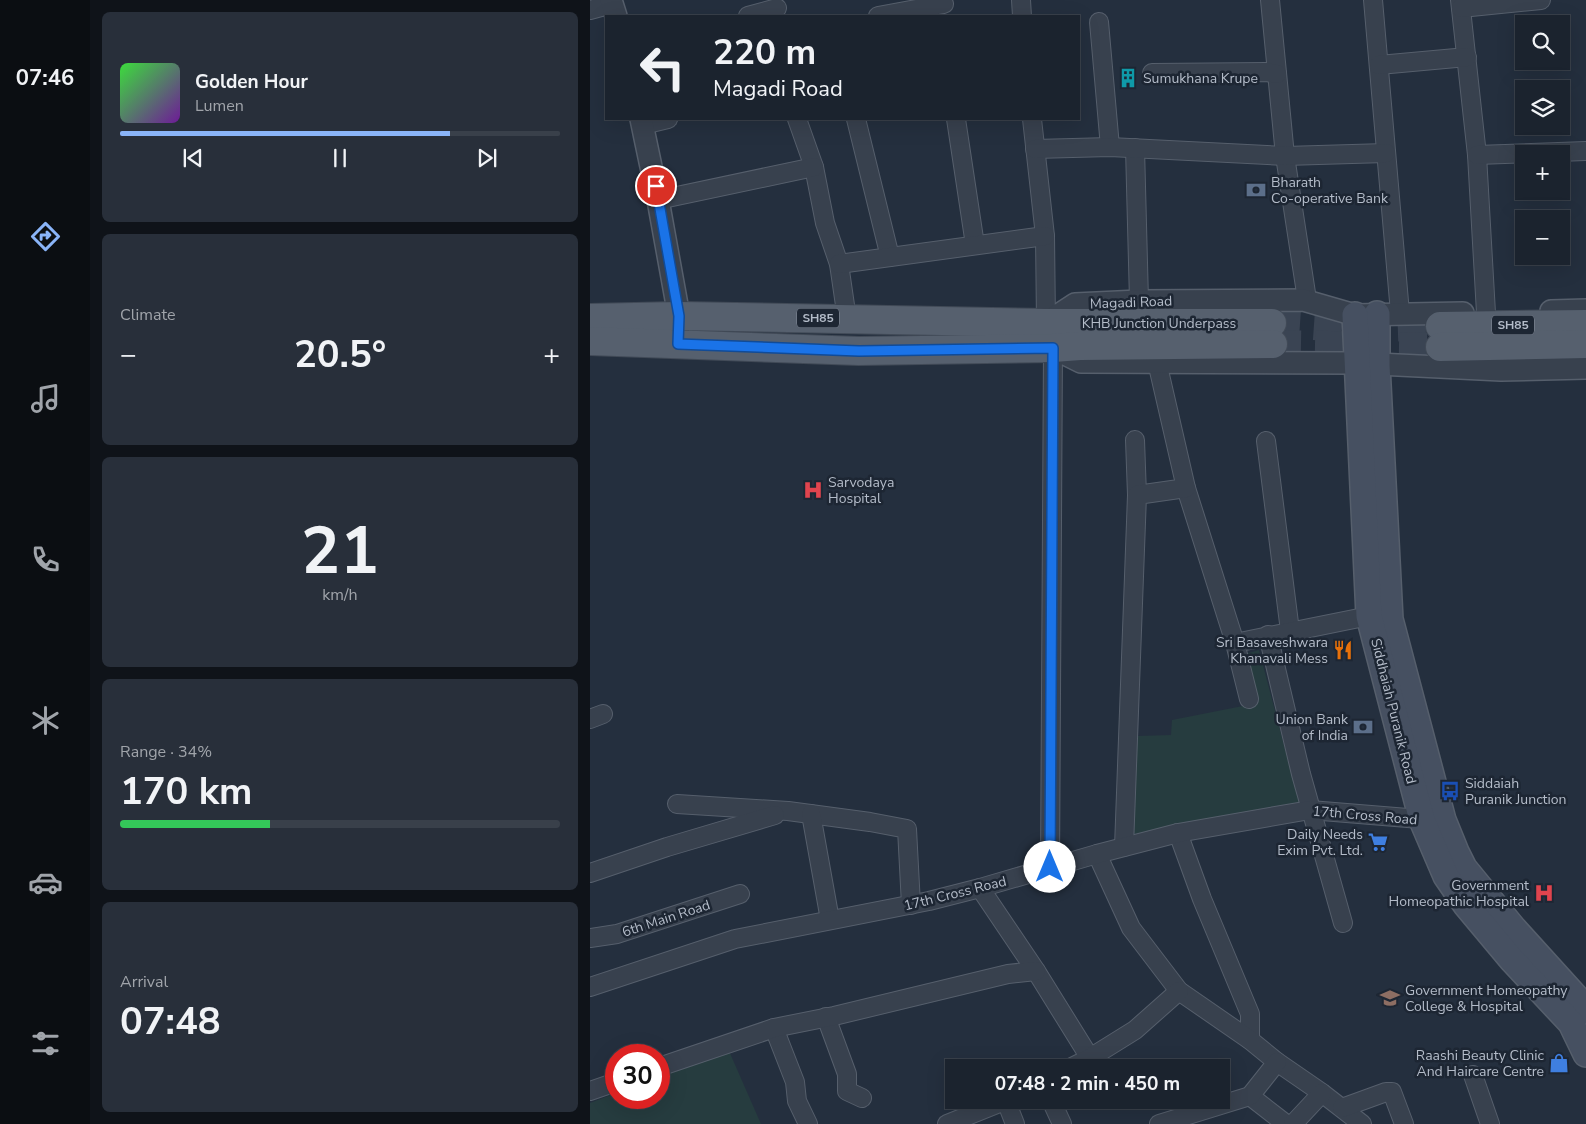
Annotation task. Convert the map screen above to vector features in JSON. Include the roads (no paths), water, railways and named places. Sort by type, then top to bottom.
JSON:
[{"type":"main road","name":"Siddhaiah Puranik Road","points":[[1377,314],[1367,364],[1369,616],[1432,820],[1456,852],[1464,868],[1514,929],[1582,1004],[1586,1011]]},
{"type":"main road","name":"SH85","points":[[590,318],[679,316],[847,319],[1049,336]]},
{"type":"main road","name":"SH85","points":[[1586,324],[1440,337],[1586,344]]},
{"type":"main road","name":"KHB Junction Underpass","points":[[1049,336],[1272,334]]},
{"type":"main road","name":"SH85","points":[[590,342],[859,351],[1049,336]]},
{"type":"main road","name":"Siddhaiah Puranik Road","points":[[1367,364],[1390,619],[1432,820],[1446,876],[1466,905],[1512,960],[1571,1024],[1586,1054]]},
{"type":"street","points":[[1021,0],[1022,15]]},
{"type":"street","points":[[1270,0],[1286,156],[1306,293],[1303,300]]},
{"type":"street","points":[[1373,0],[1386,153],[1377,314]]},
{"type":"street","points":[[1486,313],[1478,155],[1461,4],[1541,0]]},
{"type":"street","points":[[590,10],[613,7]]},
{"type":"street","points":[[885,15],[944,7]]},
{"type":"street","points":[[752,15],[777,8]]},
{"type":"street","points":[[1100,22],[1110,147]]},
{"type":"street","points":[[1378,65],[1466,57]]},
{"type":"street","points":[[1152,73],[1266,72],[1277,74]]},
{"type":"street","points":[[659,120],[642,122],[679,316],[678,344]]},
{"type":"street","points":[[798,120],[814,168],[825,223],[839,264],[847,319]]},
{"type":"street","points":[[856,120],[890,257]]},
{"type":"street","points":[[956,120],[975,246]]},
{"type":"street","points":[[1032,120],[1045,236],[1049,336],[1050,867]]},
{"type":"street","points":[[1035,149],[1110,147],[1286,156],[1386,153]]},
{"type":"street","points":[[1135,148],[1139,300]]},
{"type":"street","points":[[1478,155],[1586,151]]},
{"type":"street","points":[[658,200],[814,168]]},
{"type":"street","points":[[839,264],[1045,236]]},
{"type":"street","name":"Magadi Road","points":[[1049,336],[1074,304],[1139,300],[1303,300],[1377,314],[1586,310]]},
{"type":"street","name":"SH85","points":[[1049,336],[1081,362],[1367,364],[1501,370],[1586,368]]},
{"type":"street","points":[[1157,362],[1186,488],[1235,643],[1249,699]]},
{"type":"street","points":[[1124,847],[1137,495],[1135,440]]},
{"type":"street","points":[[1266,441],[1290,631]]},
{"type":"street","points":[[1137,495],[1186,488]]},
{"type":"street","points":[[1235,643],[1369,616]]},
{"type":"street","points":[[1268,635],[1310,810],[1343,923]]},
{"type":"street","points":[[677,804],[788,811],[907,829],[910,904]]},
{"type":"street","name":"17th Cross Road","points":[[590,986],[735,939],[980,888],[1178,833],[1310,810],[1432,820]]},
{"type":"street","points":[[590,873],[667,846],[788,811]]},
{"type":"street","points":[[811,814],[830,920]]},
{"type":"street","points":[[1178,833],[1202,899],[1250,1014],[1250,1040]]},
{"type":"street","points":[[1097,854],[1131,928],[1179,991],[1250,1040],[1362,1124]]},
{"type":"street","points":[[980,888],[1036,971],[1090,1058],[1135,1030],[1179,991]]},
{"type":"street","name":"6th Main Road","points":[[590,938],[617,934],[740,894]]},
{"type":"street","points":[[670,1063],[774,1028],[826,1018],[1008,974],[1036,971]]},
{"type":"street","points":[[826,1018],[847,1074],[847,1091],[862,1098]]},
{"type":"street","points":[[774,1028],[795,1082],[797,1101],[808,1124]]},
{"type":"street","points":[[1159,1124],[1250,1096],[1277,1062]]},
{"type":"street","points":[[1473,1075],[1490,1124]]},
{"type":"street","points":[[590,1091],[605,1086]]},
{"type":"street","points":[[1342,1108],[1389,1091],[1394,1094],[1404,1124]]},
{"type":"street","points":[[1293,1124],[1322,1093]]},
{"type":"street","points":[[1250,1096],[1286,1124]]},
{"type":"street","points":[[947,1124],[972,1119],[990,1109]]},
{"type":"street","points":[[1010,1109],[1015,1124]]},
{"type":"street","points":[[1055,1109],[1062,1124]]},
{"type":"tunnel","points":[[1272,323],[1358,329],[1440,326]]},
{"type":"tunnel","points":[[1273,344],[1440,347]]},
{"type":"place","name":"Sumukhana Krupe","points":[[1128,78]]},
{"type":"place","name":"Bharath Co-operative Bank","points":[[1256,190]]},
{"type":"place","name":"Sarvodaya Hospital","points":[[813,490]]},
{"type":"place","name":"Sri Basaveshwara Khanavali Mess","points":[[1343,650]]},
{"type":"place","name":"Union Bank of India","points":[[1363,727]]},
{"type":"place","name":"Siddaiah Puranik Junction","points":[[1450,791]]},
{"type":"place","name":"Daily Needs Exim Pvt. Ltd.","points":[[1378,842]]},
{"type":"place","name":"Government Homeopathic Hospital","points":[[1544,893]]},
{"type":"place","name":"Government Homeopathy College & Hospital","points":[[1390,998]]},
{"type":"place","name":"Raashi Beauty Clinic And Haircare Centre","points":[[1559,1063]]}]
